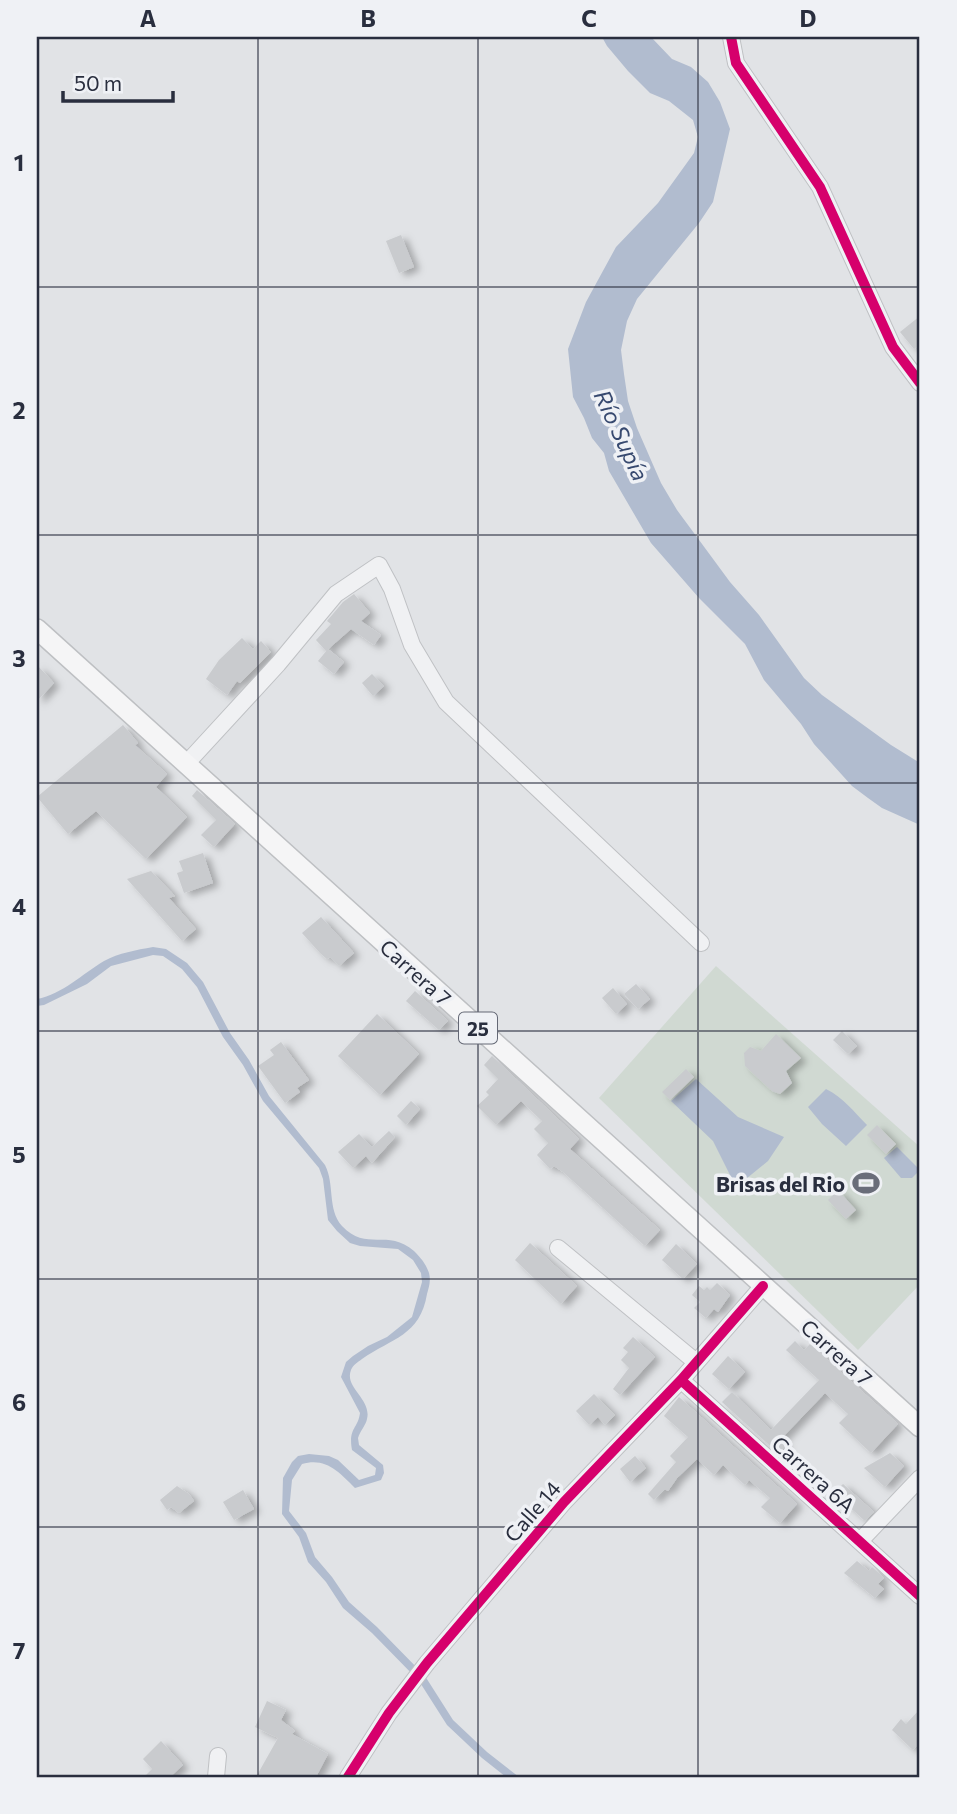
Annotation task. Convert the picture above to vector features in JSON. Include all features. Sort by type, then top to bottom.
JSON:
[{"type":"main road","name":"Carrera 7","points":[[37,629],[920,1427]]},
{"type":"street","points":[[731,37],[736,63],[820,187],[893,348],[920,383]]},
{"type":"street","points":[[186,764],[278,664],[336,594],[379,565],[392,590],[412,645],[446,702],[701,943]]},
{"type":"street","points":[[558,1248],[696,1362]]},
{"type":"street","name":"Calle 14","points":[[348,1777],[427,1663],[564,1502],[681,1380],[763,1286]]},
{"type":"street","name":"Carrera 6A","points":[[681,1380],[920,1596]]},
{"type":"street","points":[[860,1541],[920,1478]]},
{"type":"street","points":[[216,1777],[218,1756]]},
{"type":"shaded area","points":[[716,966],[920,1147],[920,1284],[858,1350],[599,1098]]},
{"type":"water","name":"Río Supía","points":[[602,37],[651,37],[672,59],[691,67],[708,82],[720,102],[730,129],[713,202],[637,299],[627,321],[621,350],[628,401],[637,428],[661,483],[677,510],[804,678],[822,695],[920,763],[920,825],[882,808],[852,786],[814,744],[764,680],[745,644],[699,598],[651,543],[609,471],[604,453],[592,438],[573,397],[568,349],[586,302],[616,247],[658,203],[694,153],[698,137],[693,120],[669,101],[650,93],[628,71]]},
{"type":"water","points":[[153,947],[166,949],[187,963],[203,982],[230,1033],[269,1096],[325,1165],[334,1212],[342,1226],[360,1238],[404,1244],[419,1256],[428,1270],[429,1286],[418,1319],[403,1334],[362,1359],[351,1370],[351,1382],[366,1405],[367,1412],[358,1438],[359,1445],[383,1465],[381,1480],[355,1488],[332,1467],[311,1462],[302,1464],[292,1480],[289,1511],[306,1533],[315,1557],[349,1602],[425,1676],[453,1720],[519,1777],[506,1777],[447,1725],[419,1681],[343,1608],[326,1582],[308,1562],[299,1537],[282,1514],[283,1478],[298,1456],[329,1456],[338,1460],[359,1480],[375,1475],[376,1468],[352,1450],[351,1437],[360,1413],[341,1377],[346,1362],[353,1356],[387,1337],[412,1317],[422,1282],[421,1273],[413,1260],[398,1249],[350,1243],[337,1231],[328,1220],[319,1168],[263,1101],[243,1065],[223,1037],[197,987],[182,969],[163,956],[153,955],[111,966],[87,984],[37,1006],[37,999],[64,988],[104,961]]},
{"type":"water","points":[[696,1079],[738,1117],[784,1137],[768,1161],[736,1187],[713,1141],[671,1101]]},
{"type":"water","points":[[826,1089],[843,1101],[867,1125],[846,1146],[808,1107]]},
{"type":"water","points":[[897,1147],[920,1170],[912,1178],[901,1178],[884,1158]]},
{"type":"building","points":[[401,235],[414,267],[399,273],[386,241]]},
{"type":"building","points":[[920,316],[920,344],[914,349],[900,332]]},
{"type":"building","points":[[354,594],[370,613],[361,621],[381,635],[374,645],[351,629],[326,651],[316,640],[331,624],[327,621],[343,602]]},
{"type":"building","points":[[242,638],[253,649],[261,641],[271,652],[240,683],[237,681],[227,695],[206,679],[219,660]]},
{"type":"building","points":[[328,649],[344,662],[334,674],[318,661]]},
{"type":"building","points":[[37,665],[54,683],[37,701]]},
{"type":"building","points":[[372,674],[384,686],[373,696],[362,683]]},
{"type":"building","points":[[123,725],[138,743],[135,745],[167,774],[156,787],[187,817],[146,859],[96,811],[68,834],[37,797]]},
{"type":"building","points":[[197,790],[235,824],[214,847],[201,835],[216,820],[192,796]]},
{"type":"building","points":[[203,853],[213,883],[184,893],[177,873],[183,871],[179,861]]},
{"type":"building","points":[[151,871],[175,896],[169,898],[196,929],[182,941],[127,879]]},
{"type":"building","points":[[321,917],[354,953],[339,966],[330,957],[327,959],[320,953],[302,933]]},
{"type":"building","points":[[636,984],[650,999],[638,1009],[624,994]]},
{"type":"building","points":[[613,988],[627,1004],[616,1014],[602,998]]},
{"type":"building","points":[[415,991],[448,1021],[439,1030],[406,1001]]},
{"type":"building","points":[[377,1014],[419,1054],[380,1095],[338,1056]]},
{"type":"building","points":[[842,1031],[857,1046],[848,1054],[833,1040]]},
{"type":"building","points":[[776,1034],[801,1058],[786,1071],[792,1083],[780,1094],[772,1091],[745,1066],[744,1053],[750,1047],[761,1051]]},
{"type":"building","points":[[281,1042],[309,1080],[297,1088],[300,1092],[285,1103],[258,1066],[274,1055],[270,1050]]},
{"type":"building","points":[[492,1056],[579,1139],[570,1149],[660,1230],[645,1246],[563,1172],[554,1166],[550,1169],[537,1155],[548,1143],[534,1129],[542,1121],[521,1101],[496,1125],[477,1106],[489,1095],[486,1092],[498,1079],[484,1065]]},
{"type":"building","points":[[686,1069],[694,1077],[670,1100],[662,1092]]},
{"type":"building","points":[[411,1101],[420,1109],[406,1125],[397,1116]]},
{"type":"building","points":[[877,1125],[896,1144],[886,1154],[867,1135]]},
{"type":"building","points":[[389,1131],[395,1137],[372,1163],[366,1156],[353,1168],[338,1152],[359,1134],[372,1147]]},
{"type":"building","points":[[838,1190],[856,1210],[846,1219],[828,1200]]},
{"type":"building","points":[[530,1243],[577,1286],[561,1304],[515,1260]]},
{"type":"building","points":[[676,1244],[697,1264],[683,1279],[662,1260]]},
{"type":"building","points":[[717,1283],[730,1295],[718,1312],[714,1309],[706,1318],[694,1308],[700,1302],[692,1295],[699,1286],[710,1290]]},
{"type":"building","points":[[633,1337],[655,1357],[620,1395],[613,1389],[629,1368],[621,1360],[628,1352],[623,1348]]},
{"type":"building","points":[[795,1341],[804,1350],[810,1344],[898,1424],[871,1453],[839,1423],[848,1414],[825,1393],[780,1440],[786,1446],[778,1453],[722,1402],[732,1392],[771,1430],[819,1380],[786,1350]]},
{"type":"building","points":[[728,1356],[745,1372],[729,1389],[712,1374]]},
{"type":"building","points":[[594,1394],[615,1415],[605,1425],[598,1417],[589,1425],[576,1411]]},
{"type":"building","points":[[679,1397],[797,1504],[780,1523],[761,1507],[770,1498],[749,1480],[745,1485],[723,1465],[714,1475],[697,1459],[668,1491],[665,1489],[654,1500],[648,1494],[676,1462],[670,1456],[688,1437],[664,1416]]},
{"type":"building","points":[[890,1453],[904,1466],[885,1487],[864,1468]]},
{"type":"building","points":[[635,1456],[646,1468],[630,1482],[620,1469]]},
{"type":"building","points":[[843,1484],[874,1512],[865,1521],[834,1493]]},
{"type":"building","points":[[177,1486],[194,1501],[179,1513],[171,1507],[167,1510],[160,1500]]},
{"type":"building","points":[[243,1490],[254,1509],[234,1520],[223,1502]]},
{"type":"building","points":[[857,1561],[869,1571],[872,1567],[884,1578],[878,1584],[884,1589],[875,1598],[844,1573]]},
{"type":"building","points":[[267,1701],[286,1710],[281,1720],[295,1731],[292,1734],[328,1754],[316,1777],[256,1777],[278,1738],[255,1727]]},
{"type":"building","points":[[920,1709],[920,1742],[913,1750],[892,1730],[901,1719],[906,1724]]},
{"type":"building","points":[[161,1741],[183,1765],[170,1777],[144,1777],[152,1769],[143,1759]]},
{"type":"cycle path","points":[[731,37],[736,63],[820,187],[893,347],[920,383]]},
{"type":"cycle path","points":[[348,1777],[389,1713],[427,1663],[564,1502],[681,1380],[763,1286]]},
{"type":"cycle path","points":[[681,1380],[920,1596]]},
{"type":"place","name":"Brisas del Rio","points":[[866,1183]]}]
